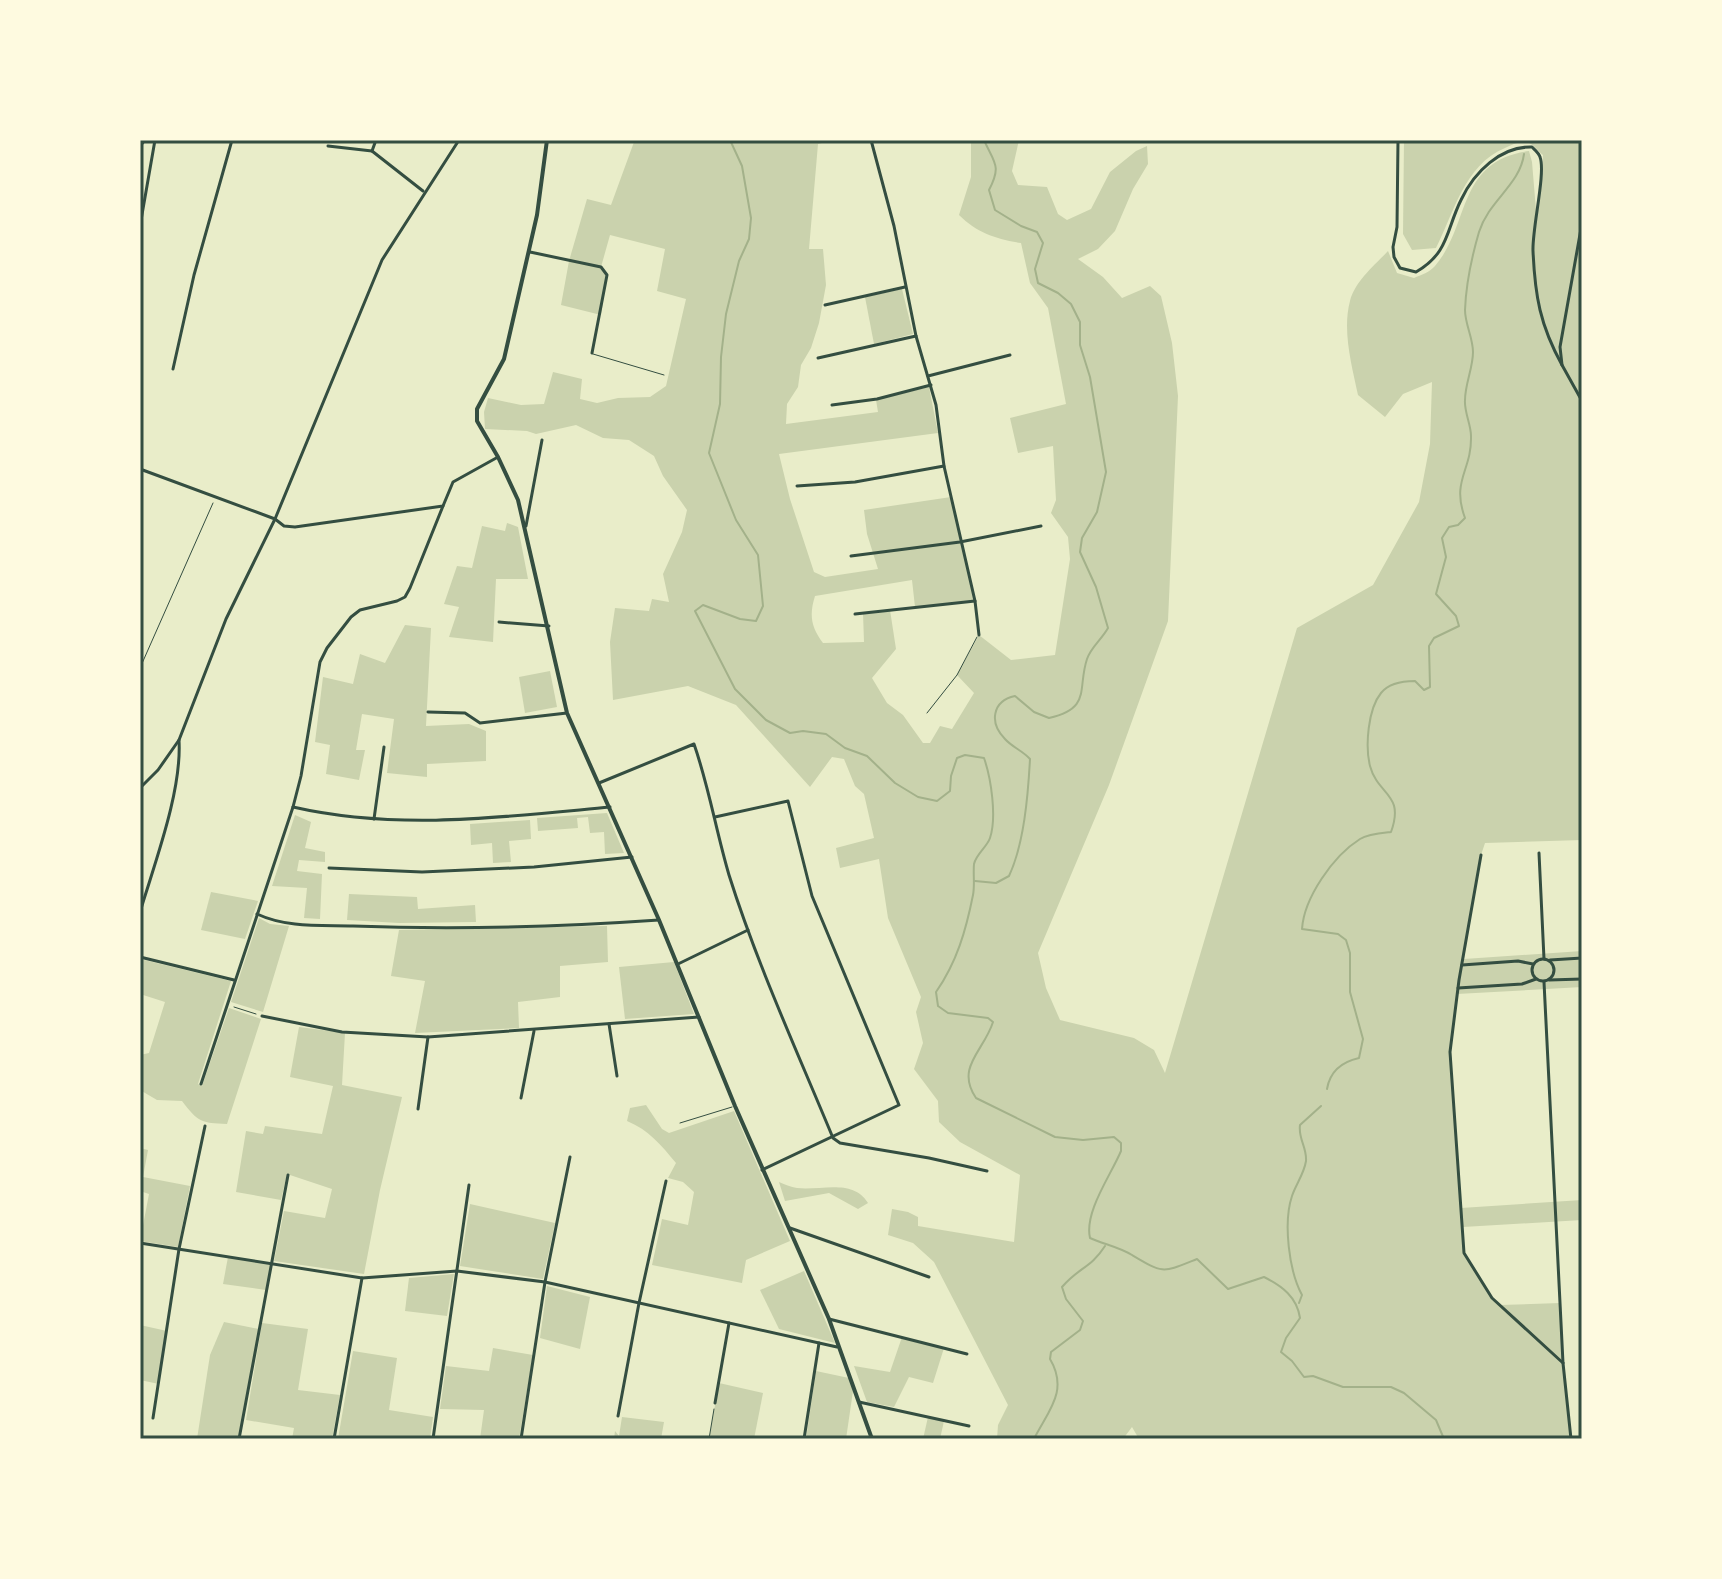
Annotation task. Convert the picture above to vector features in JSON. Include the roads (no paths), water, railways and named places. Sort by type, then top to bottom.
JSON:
[{"type":"street","points":[[140,146],[145,140]]},
{"type":"street","points":[[140,226],[155,140]]},
{"type":"street","points":[[173,369],[198,261],[232,140]]},
{"type":"street","points":[[372,151],[376,140]]},
{"type":"street","points":[[140,788],[158,770],[179,740],[226,619],[275,519],[382,260],[459,140]]},
{"type":"street","points":[[547,140],[530,252],[504,359],[477,409],[477,421],[518,500],[567,713],[632,857],[762,1170],[829,1319],[872,1439]]},
{"type":"street","points":[[871,140],[894,226],[916,336],[931,385],[944,466],[975,601],[979,635]]},
{"type":"street","points":[[1398,140],[1394,257],[1400,268],[1416,272],[1430,263],[1439,250],[1453,225],[1461,200],[1479,173],[1501,153],[1518,146],[1532,147],[1540,157],[1541,178],[1533,248],[1538,311],[1546,337],[1582,401]]},
{"type":"street","points":[[328,146],[372,151],[425,192]]},
{"type":"street","points":[[1562,365],[1561,331],[1582,223]]},
{"type":"street","points":[[530,252],[601,267],[607,275],[592,353]]},
{"type":"street","points":[[825,305],[905,287]]},
{"type":"street","points":[[818,358],[916,336]]},
{"type":"street","points":[[928,376],[1010,355]]},
{"type":"street","points":[[832,405],[877,399],[931,385]]},
{"type":"street","points":[[526,526],[542,440]]},
{"type":"street","points":[[201,1084],[293,807],[320,662],[351,617],[360,610],[405,597],[453,482],[498,457]]},
{"type":"street","points":[[797,486],[855,482],[944,466]]},
{"type":"street","points":[[140,469],[275,519],[284,526],[443,506]]},
{"type":"street","points":[[851,556],[960,542],[1041,526]]},
{"type":"street","points":[[855,614],[975,601]]},
{"type":"street","points":[[499,622],[549,626]]},
{"type":"street","points":[[428,712],[465,713],[480,723],[567,713]]},
{"type":"street","points":[[140,912],[166,822],[180,758],[179,740]]},
{"type":"street","points":[[599,783],[694,744],[728,873],[748,930],[833,1138],[840,1143],[987,1171]]},
{"type":"street","points":[[374,819],[384,747]]},
{"type":"street","points":[[715,817],[788,801],[812,896],[899,1105],[762,1170]]},
{"type":"street","points":[[293,807],[329,815],[432,822],[610,807]]},
{"type":"street","points":[[1539,853],[1546,960],[1554,969],[1546,981],[1563,1363],[1571,1439]]},
{"type":"street","points":[[1481,855],[1450,1052],[1464,1253],[1492,1298],[1563,1363]]},
{"type":"street","points":[[329,868],[422,872],[534,867],[632,857]]},
{"type":"street","points":[[256,914],[271,921],[290,924],[399,928],[659,920]]},
{"type":"street","points":[[678,964],[748,930]]},
{"type":"street","points":[[140,957],[234,980]]},
{"type":"street","points":[[1462,965],[1518,961],[1533,964],[1582,958]]},
{"type":"street","points":[[1533,964],[1531,972],[1536,979]]},
{"type":"street","points":[[1458,988],[1522,984],[1536,979],[1582,979]]},
{"type":"street","points":[[262,1016],[342,1032],[428,1037],[699,1017]]},
{"type":"street","points":[[609,1024],[617,1076]]},
{"type":"street","points":[[521,1098],[534,1031]]},
{"type":"street","points":[[418,1109],[428,1037]]},
{"type":"street","points":[[153,1418],[179,1249],[205,1126]]},
{"type":"street","points":[[521,1439],[545,1282],[570,1157]]},
{"type":"street","points":[[239,1439],[288,1175]]},
{"type":"street","points":[[618,1416],[666,1181]]},
{"type":"street","points":[[433,1439],[469,1185]]},
{"type":"street","points":[[790,1228],[929,1277]]},
{"type":"street","points":[[140,1243],[362,1278],[457,1271],[545,1282],[841,1348]]},
{"type":"street","points":[[334,1439],[362,1278]]},
{"type":"street","points":[[829,1319],[967,1354]]},
{"type":"street","points":[[715,1403],[729,1323]]},
{"type":"street","points":[[804,1439],[819,1343]]},
{"type":"street","points":[[859,1402],[969,1426]]},
{"type":"lane","points":[[592,353],[664,375]]},
{"type":"lane","points":[[927,713],[957,675],[979,635]]},
{"type":"lane","points":[[680,1123],[735,1106]]},
{"type":"waterway","points":[[730,140],[742,166],[751,218],[749,239],[739,261],[726,314],[720,404],[709,453],[736,520],[758,555],[763,606],[756,621],[740,619],[703,605],[695,611],[735,689],[766,720],[790,733],[826,734],[845,748],[867,756],[895,783],[918,797],[937,801],[950,791],[957,758],[965,755],[984,758],[992,798],[992,829],[989,841],[974,864],[973,895],[960,945],[936,992],[938,1006],[948,1013],[988,1018],[993,1022],[970,1068],[970,1087],[976,1098],[1055,1137],[1083,1140],[1114,1137],[1121,1143],[1121,1151],[1095,1205],[1089,1228],[1090,1238],[1157,1268],[1169,1269],[1197,1259],[1228,1289],[1264,1277],[1271,1280],[1283,1288],[1296,1304],[1300,1318],[1286,1338],[1281,1352],[1304,1377],[1313,1376],[1343,1387],[1391,1387],[1404,1393],[1436,1420],[1444,1439]]},
{"type":"waterway","points":[[975,881],[996,883],[1009,876],[1022,835],[1026,804],[1030,759],[1000,733],[995,713],[1001,703],[1015,696],[1034,712],[1049,718],[1072,709],[1080,696],[1089,655],[1108,628],[1096,587],[1080,552],[1082,538],[1097,512],[1106,472],[1090,377],[1080,345],[1080,322],[1071,304],[1038,283],[1035,269],[1043,243],[1037,232],[995,210],[989,190],[996,169],[984,140]]},
{"type":"waterway","points":[[1327,1089],[1337,1068],[1359,1058],[1363,1039],[1350,992],[1350,953],[1346,940],[1338,934],[1302,929],[1304,917],[1314,891],[1330,867],[1350,846],[1363,837],[1391,832],[1395,809],[1393,802],[1374,776],[1369,758],[1369,728],[1377,700],[1384,690],[1396,683],[1415,681],[1424,690],[1430,687],[1429,646],[1434,638],[1459,626],[1456,616],[1436,594],[1446,557],[1442,538],[1449,527],[1458,525],[1465,518],[1460,494],[1470,448],[1471,432],[1465,400],[1473,352],[1465,315],[1467,290],[1479,232],[1490,211],[1517,175],[1524,154]]},
{"type":"waterway","points":[[1299,1303],[1302,1295],[1289,1247],[1289,1207],[1306,1161],[1300,1125],[1321,1106]]},
{"type":"waterway","points":[[1034,1439],[1057,1391],[1051,1352],[1080,1330],[1083,1321],[1066,1299],[1062,1287],[1095,1259],[1105,1246]]}]
